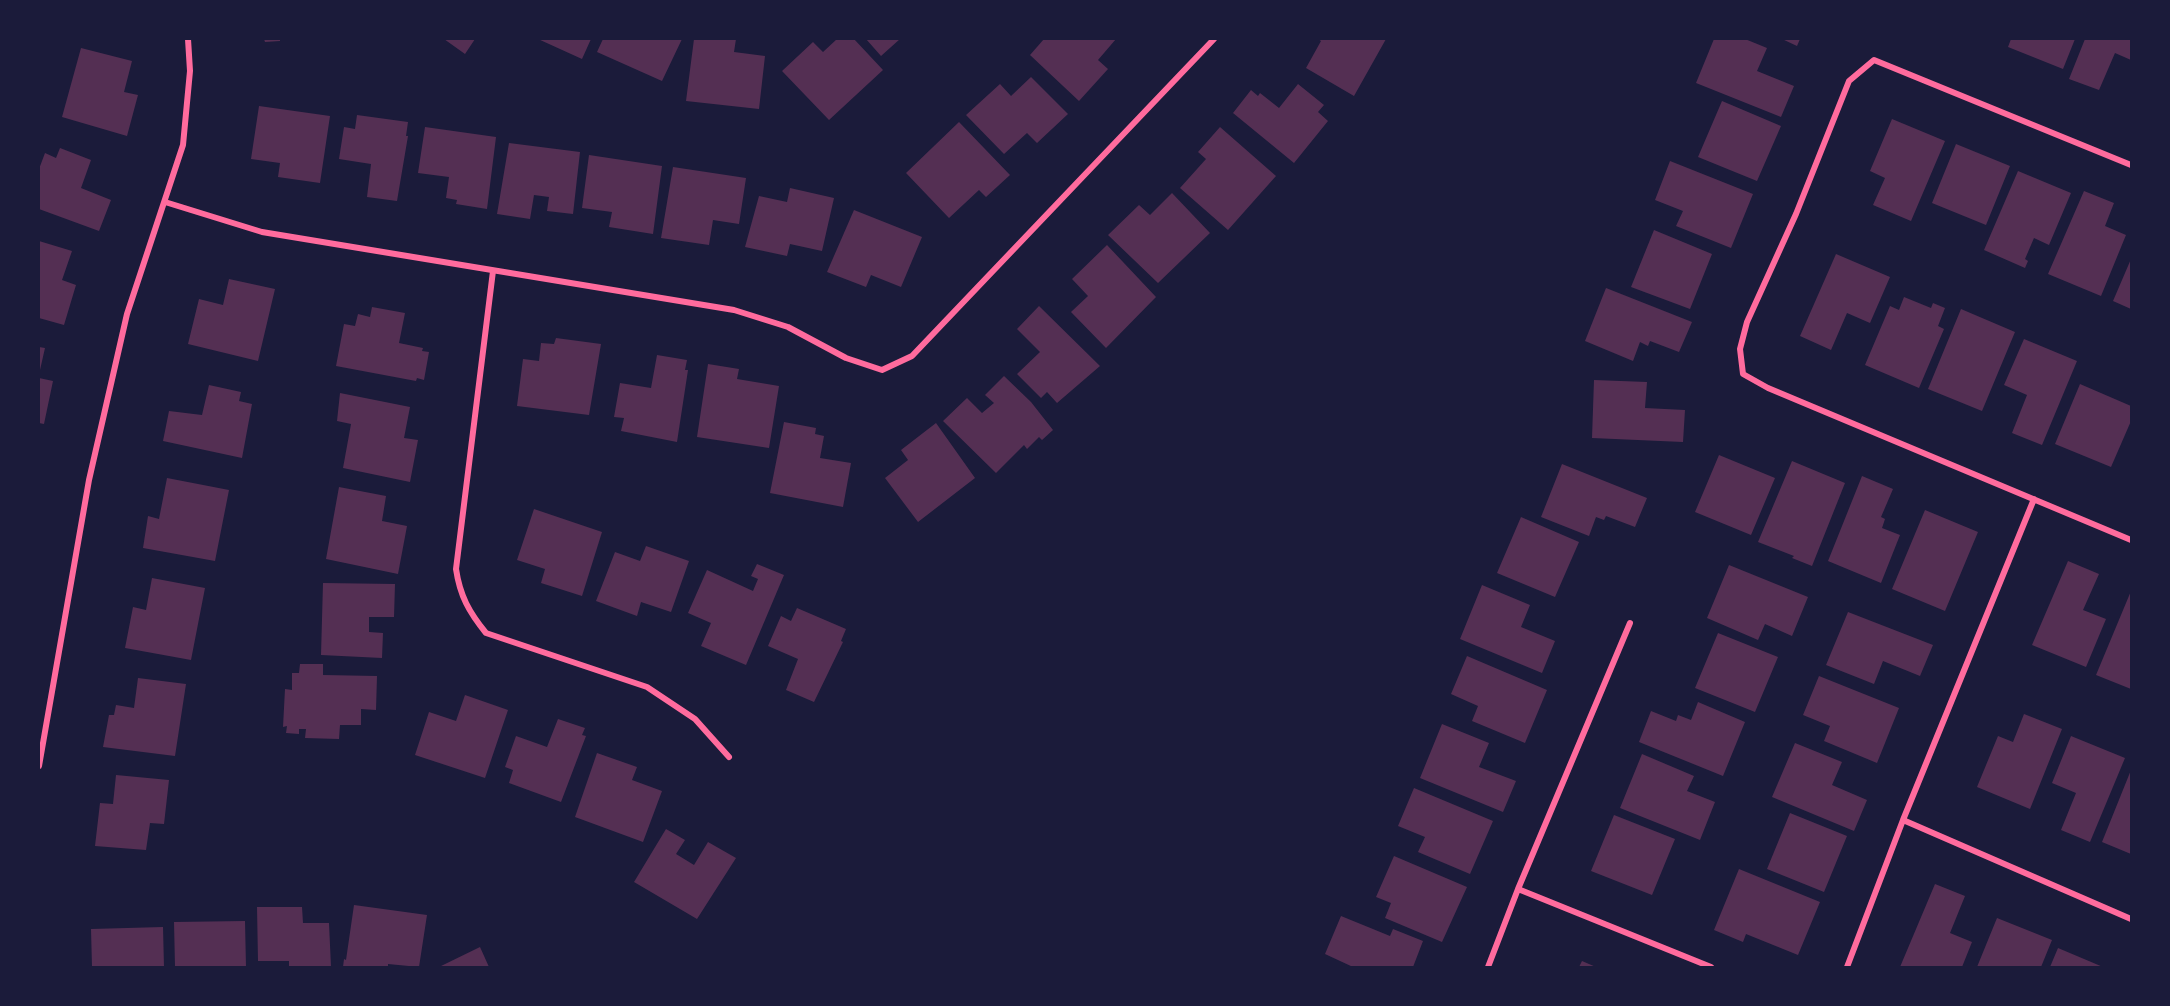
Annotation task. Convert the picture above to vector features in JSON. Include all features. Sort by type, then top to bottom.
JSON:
[{"type":"street","points":[[39,766],[88,480],[127,314],[183,145],[190,71],[188,39]]},
{"type":"street","points":[[165,202],[262,232],[734,310],[788,327],[846,358],[882,370],[912,356],[1214,39]]},
{"type":"street","points":[[2131,165],[1874,60],[1849,81],[1796,214],[1747,322],[1740,350],[1743,374],[1789,397],[2131,540]]},
{"type":"street","points":[[494,271],[456,569],[460,591],[470,613],[486,633],[647,687],[694,719],[729,757]]},
{"type":"street","points":[[1847,967],[1903,820],[2034,499]]},
{"type":"street","points":[[1488,967],[1518,889],[1630,623]]},
{"type":"street","points":[[1903,820],[2131,918]]},
{"type":"street","points":[[1518,889],[1711,967]]},
{"type":"building","points":[[264,39],[280,39],[280,41],[265,42]]},
{"type":"building","points":[[444,39],[475,39],[465,54]]},
{"type":"building","points":[[538,39],[591,39],[582,59]]},
{"type":"building","points":[[603,39],[682,39],[662,81],[597,52]]},
{"type":"building","points":[[694,39],[736,39],[734,52],[765,56],[759,109],[686,101]]},
{"type":"building","points":[[837,39],[854,39],[883,70],[829,120],[782,71],[813,42],[823,52]]},
{"type":"building","points":[[866,39],[900,39],[881,56]]},
{"type":"building","points":[[1044,39],[1116,39],[1098,60],[1108,69],[1079,101],[1030,55]]},
{"type":"building","points":[[1318,39],[1386,39],[1354,96],[1306,68],[1321,41]]},
{"type":"building","points":[[1714,39],[1745,39],[1767,48],[1757,71],[1794,86],[1781,117],[1696,83]]},
{"type":"building","points":[[1782,39],[1800,39],[1797,46]]},
{"type":"building","points":[[2011,39],[2075,39],[2063,69],[2008,47]]},
{"type":"building","points":[[2085,39],[2131,39],[2131,60],[2115,53],[2099,90],[2069,79]]},
{"type":"building","points":[[81,48],[132,61],[124,92],[138,95],[127,136],[62,117]]},
{"type":"building","points":[[1031,77],[1068,114],[1037,143],[1027,133],[1004,154],[966,115],[1000,84],[1011,96]]},
{"type":"building","points":[[1298,84],[1324,105],[1318,112],[1328,121],[1294,163],[1233,113],[1251,90],[1258,96],[1260,93],[1279,108]]},
{"type":"building","points":[[1722,101],[1781,126],[1757,181],[1698,157]]},
{"type":"building","points":[[259,106],[330,116],[320,183],[278,177],[280,163],[251,159]]},
{"type":"building","points":[[357,115],[408,122],[406,136],[408,136],[397,201],[367,197],[371,164],[339,159],[344,127],[355,129]]},
{"type":"building","points":[[1892,119],[1945,141],[1911,221],[1873,205],[1885,178],[1870,171]]},
{"type":"building","points":[[959,122],[1010,175],[986,197],[979,190],[949,218],[906,173]]},
{"type":"building","points":[[425,127],[496,137],[487,209],[456,204],[457,200],[446,198],[449,177],[418,173]]},
{"type":"building","points":[[1220,127],[1276,176],[1228,230],[1180,188],[1206,159],[1198,152]]},
{"type":"building","points":[[509,143],[580,152],[573,214],[547,211],[549,197],[534,195],[530,219],[497,214]]},
{"type":"building","points":[[1956,144],[2010,166],[1986,225],[1932,203]]},
{"type":"building","points":[[60,148],[91,160],[81,188],[111,200],[99,231],[39,209],[39,169],[45,153],[56,158]]},
{"type":"building","points":[[589,155],[662,166],[653,234],[609,227],[612,212],[582,208]]},
{"type":"building","points":[[1670,161],[1753,194],[1731,248],[1676,226],[1683,211],[1655,200]]},
{"type":"building","points":[[673,167],[746,178],[739,224],[713,220],[709,245],[661,238]]},
{"type":"building","points":[[2018,171],[2071,193],[2049,245],[2034,238],[2025,259],[2028,261],[2025,268],[1984,250]]},
{"type":"building","points":[[790,188],[834,198],[822,251],[790,244],[787,256],[745,247],[759,196],[787,202]]},
{"type":"building","points":[[2084,191],[2114,203],[2105,226],[2126,235],[2101,296],[2048,274]]},
{"type":"building","points":[[1172,193],[1210,233],[1158,283],[1108,235],[1139,205],[1150,215]]},
{"type":"building","points":[[854,210],[922,237],[901,287],[871,275],[866,287],[827,272]]},
{"type":"building","points":[[1654,230],[1712,254],[1690,309],[1631,287]]},
{"type":"building","points":[[39,241],[72,251],[62,280],[76,285],[64,325],[39,318]]},
{"type":"building","points":[[1107,245],[1156,297],[1106,348],[1071,312],[1088,296],[1072,279]]},
{"type":"building","points":[[1836,254],[1890,277],[1870,323],[1847,313],[1831,350],[1800,336]]},
{"type":"building","points":[[2131,259],[2131,309],[2113,301]]},
{"type":"building","points":[[229,279],[275,289],[258,361],[188,344],[199,299],[223,305]]},
{"type":"building","points":[[1606,288],[1692,322],[1679,352],[1650,341],[1648,346],[1640,342],[1633,361],[1585,341]]},
{"type":"building","points":[[1904,297],[1931,308],[1933,303],[1945,308],[1938,326],[1944,329],[1919,388],[1865,365],[1890,306],[1899,310]]},
{"type":"building","points":[[1039,306],[1100,366],[1057,403],[1047,392],[1041,398],[1017,374],[1040,352],[1017,329]]},
{"type":"building","points":[[372,307],[405,313],[399,343],[423,348],[422,351],[429,352],[424,380],[417,378],[416,381],[336,366],[344,324],[355,326],[358,314],[370,317]]},
{"type":"building","points":[[1961,309],[2015,332],[1982,411],[1928,389]]},
{"type":"building","points":[[556,338],[601,344],[589,415],[517,406],[523,359],[539,361],[541,343],[554,344]]},
{"type":"building","points":[[2024,339],[2077,361],[2042,445],[2012,433],[2027,395],[2004,385]]},
{"type":"building","points":[[39,347],[45,348],[40,370],[39,370]]},
{"type":"building","points":[[657,355],[687,360],[685,370],[688,370],[677,442],[621,431],[624,418],[614,417],[620,383],[651,388]]},
{"type":"building","points":[[708,364],[739,369],[737,379],[779,386],[769,448],[697,437]]},
{"type":"building","points":[[1004,376],[1031,402],[1053,430],[1042,440],[1039,437],[1027,449],[1024,445],[996,473],[943,421],[967,398],[982,413],[994,403],[985,395]]},
{"type":"building","points":[[39,378],[53,381],[44,424],[39,423]]},
{"type":"building","points":[[1594,380],[1647,382],[1645,408],[1685,410],[1683,442],[1592,438]]},
{"type":"building","points":[[2080,384],[2131,406],[2131,421],[2111,467],[2055,444]]},
{"type":"building","points":[[209,385],[241,392],[239,401],[252,404],[242,458],[163,441],[169,411],[202,415]]},
{"type":"building","points":[[340,393],[410,407],[404,438],[418,440],[410,482],[343,468],[351,424],[337,421]]},
{"type":"building","points":[[784,422],[816,428],[815,434],[824,436],[820,458],[851,463],[843,507],[770,493]]},
{"type":"building","points":[[936,423],[975,478],[918,522],[885,478],[908,460],[901,450]]},
{"type":"building","points":[[1719,455],[1775,478],[1751,535],[1695,512]]},
{"type":"building","points":[[1792,461],[1845,483],[1812,566],[1792,558],[1794,556],[1758,542]]},
{"type":"building","points":[[1562,464],[1647,498],[1635,527],[1606,516],[1604,520],[1596,517],[1589,536],[1541,517]]},
{"type":"building","points":[[1862,476],[1893,489],[1881,517],[1885,519],[1882,528],[1900,535],[1881,583],[1828,561]]},
{"type":"building","points":[[167,478],[229,490],[215,561],[143,548],[148,516],[159,519]]},
{"type":"building","points":[[339,487],[386,496],[382,521],[407,526],[398,574],[326,559]]},
{"type":"building","points":[[534,509],[602,532],[582,596],[541,583],[545,569],[517,560]]},
{"type":"building","points":[[1925,510],[1978,532],[1945,611],[1892,589]]},
{"type":"building","points":[[1521,517],[1579,542],[1555,597],[1497,573]]},
{"type":"building","points":[[646,546],[689,561],[671,612],[641,602],[637,616],[596,601],[615,552],[640,561]]},
{"type":"building","points":[[2068,561],[2099,574],[2083,610],[2106,619],[2086,667],[2032,645]]},
{"type":"building","points":[[757,564],[784,575],[746,665],[701,646],[711,623],[688,613],[707,570],[753,591],[758,579],[751,576]]},
{"type":"building","points":[[1729,565],[1808,597],[1792,636],[1765,624],[1758,640],[1707,618]]},
{"type":"building","points":[[152,578],[205,588],[191,660],[125,648],[133,607],[146,610]]},
{"type":"building","points":[[323,583],[395,584],[394,617],[369,617],[369,632],[383,633],[382,658],[321,655]]},
{"type":"building","points":[[1482,585],[1530,605],[1521,627],[1555,641],[1542,673],[1460,639]]},
{"type":"building","points":[[2131,591],[2131,689],[2096,675]]},
{"type":"building","points":[[797,608],[846,629],[841,641],[843,642],[814,702],[786,690],[798,659],[768,646],[781,616],[791,621]]},
{"type":"building","points":[[1848,612],[1933,645],[1920,676],[1883,661],[1874,684],[1826,665]]},
{"type":"building","points":[[1718,633],[1778,657],[1755,712],[1695,688]]},
{"type":"building","points":[[1467,656],[1547,690],[1525,743],[1472,721],[1478,706],[1451,694]]},
{"type":"building","points":[[300,664],[323,664],[323,675],[377,676],[376,710],[361,709],[361,725],[340,725],[339,739],[305,738],[306,729],[299,729],[299,734],[286,733],[287,726],[283,727],[285,689],[292,690],[292,673],[299,673]]},
{"type":"building","points":[[1819,676],[1899,708],[1877,763],[1824,741],[1830,726],[1803,715]]},
{"type":"building","points":[[138,678],[186,684],[175,756],[103,747],[109,715],[114,715],[116,705],[134,708]]},
{"type":"building","points":[[465,695],[508,710],[485,778],[415,755],[429,712],[456,721]]},
{"type":"building","points":[[1698,702],[1745,722],[1723,776],[1639,742],[1651,711],[1676,721],[1678,715],[1691,720]]},
{"type":"building","points":[[2024,714],[2062,729],[2030,809],[1977,787],[1998,736],[2013,742]]},
{"type":"building","points":[[558,719],[585,728],[582,735],[586,736],[561,802],[509,783],[513,770],[505,767],[516,736],[547,747]]},
{"type":"building","points":[[1442,724],[1489,743],[1479,767],[1516,781],[1503,812],[1420,778]]},
{"type":"building","points":[[2071,736],[2125,758],[2090,842],[2061,830],[2076,793],[2052,783]]},
{"type":"building","points":[[1795,743],[1842,762],[1832,785],[1867,800],[1854,831],[1772,797]]},
{"type":"building","points":[[597,753],[637,767],[632,780],[662,791],[643,842],[575,817]]},
{"type":"building","points":[[1642,754],[1694,776],[1687,791],[1715,802],[1700,840],[1620,808]]},
{"type":"building","points":[[2131,770],[2131,854],[2102,842]]},
{"type":"building","points":[[116,775],[169,780],[164,824],[150,823],[146,850],[95,846],[100,803],[113,804]]},
{"type":"building","points":[[1414,788],[1493,821],[1470,874],[1418,852],[1425,837],[1398,826]]},
{"type":"building","points":[[1790,813],[1847,836],[1824,892],[1767,869]]},
{"type":"building","points":[[1614,815],[1675,839],[1652,895],[1591,871]]},
{"type":"building","points":[[666,829],[685,840],[676,854],[694,865],[708,842],[736,858],[697,919],[634,882]]},
{"type":"building","points":[[1394,856],[1467,887],[1442,942],[1385,918],[1391,903],[1376,897]]},
{"type":"building","points":[[1739,869],[1820,902],[1798,955],[1746,934],[1743,942],[1714,930]]},
{"type":"building","points":[[1935,884],[1965,896],[1950,933],[1972,942],[1962,967],[1900,967]]},
{"type":"building","points":[[354,905],[427,915],[419,967],[388,964],[388,967],[343,967]]},
{"type":"building","points":[[257,907],[302,907],[303,923],[329,923],[331,967],[289,967],[289,961],[258,961]]},
{"type":"building","points":[[1341,916],[1390,936],[1393,929],[1423,941],[1413,967],[1353,967],[1325,954]]},
{"type":"building","points":[[1997,918],[2052,940],[2041,967],[1977,967]]},
{"type":"building","points":[[245,921],[246,967],[175,967],[174,922]]},
{"type":"building","points":[[163,927],[164,967],[92,967],[91,929]]},
{"type":"building","points":[[480,947],[489,967],[439,967]]},
{"type":"building","points":[[2058,948],[2103,967],[2050,967]]},
{"type":"building","points":[[1582,961],[1596,967],[1579,967]]}]
